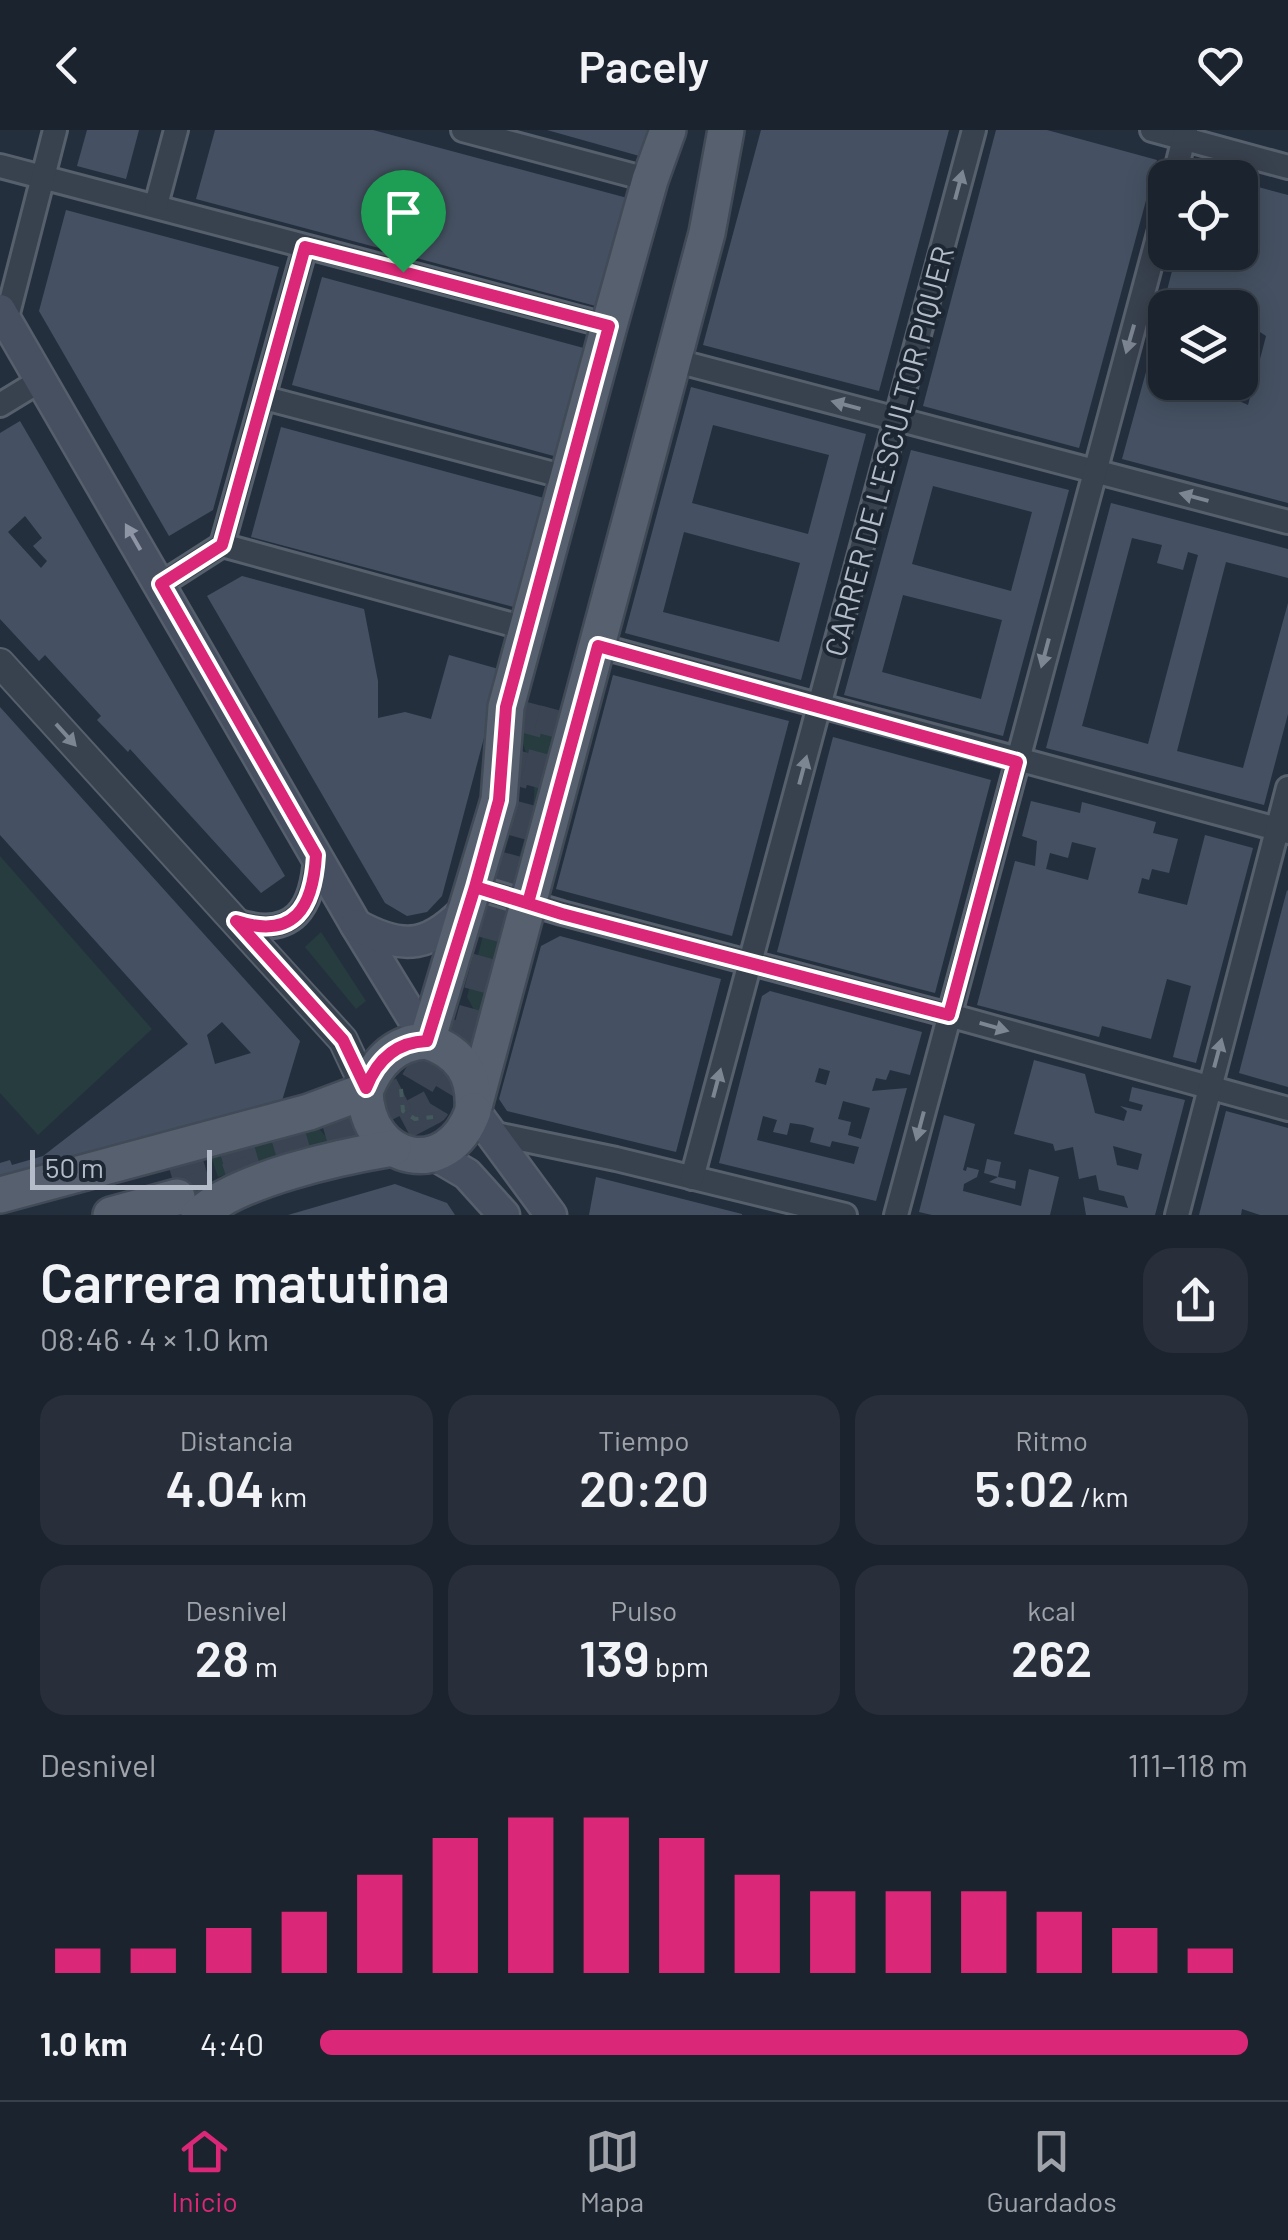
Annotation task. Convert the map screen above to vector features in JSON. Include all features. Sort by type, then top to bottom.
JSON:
[{"type":"main road","points":[[426,1041],[499,800],[506,707],[609,326],[668,130]]},
{"type":"main road","points":[[686,130],[544,706],[684,246],[724,130]]},
{"type":"main road","points":[[551,1215],[479,1118],[472,1080],[465,1065],[451,1052],[426,1041],[404,1045],[379,1064],[366,1090],[372,1127],[393,1148],[412,1155],[433,1154],[458,1140],[479,1118],[528,903],[707,232],[724,130]]},
{"type":"main road","points":[[3,315],[426,1041]]},
{"type":"main road","points":[[356,925],[380,938],[416,942],[449,927],[472,896]]},
{"type":"main road","points":[[110,1215],[186,1187],[309,1112],[366,1090]]},
{"type":"main road","points":[[0,1195],[186,1187],[236,1190],[393,1148]]},
{"type":"main road","points":[[433,1154],[466,1174],[504,1215]]},
{"type":"main road","points":[[9,1215],[186,1187]]},
{"type":"street","points":[[3,315],[55,130]]},
{"type":"street","points":[[156,205],[176,130]]},
{"type":"street","points":[[463,130],[650,180]]},
{"type":"street","name":"CARRER DE L'ESCULTOR PIQUER","points":[[692,1178],[974,130]]},
{"type":"street","points":[[1152,130],[1186,134],[1288,167]]},
{"type":"street","points":[[1179,160],[1186,134]]},
{"type":"street","points":[[0,166],[609,326]]},
{"type":"street","points":[[161,584],[222,545],[305,247]]},
{"type":"street","points":[[896,1215],[1149,270]]},
{"type":"street","points":[[673,360],[1288,522]]},
{"type":"street","points":[[0,405],[42,380]]},
{"type":"street","points":[[265,398],[569,478]]},
{"type":"street","points":[[222,545],[528,630]]},
{"type":"street","points":[[598,646],[1283,831]]},
{"type":"street","points":[[0,663],[343,1040],[366,1090]]},
{"type":"street","points":[[1177,1215],[1208,1088],[1283,831],[1288,788]]},
{"type":"street","points":[[236,921],[255,927],[273,926],[299,914],[311,894],[316,855]]},
{"type":"street","points":[[472,896],[528,903],[1288,1109]]},
{"type":"street","points":[[479,1118],[692,1178],[844,1215]]},
{"type":"path","points":[[402,1080],[403,1111],[415,1119],[437,1116]]},
{"type":"green space","points":[[518,718],[568,732],[521,869],[517,864],[530,818],[534,783]]},
{"type":"green space","points":[[0,856],[152,1029],[38,1135],[0,1093]]},
{"type":"green space","points":[[490,909],[517,917],[487,1034],[467,997]]},
{"type":"green space","points":[[321,932],[366,1001],[356,1009],[305,947]]},
{"type":"green space","points":[[316,1125],[333,1145],[218,1177],[207,1156]]},
{"type":"building","points":[[87,130],[139,130],[126,179],[77,166]]},
{"type":"building","points":[[215,130],[373,130],[631,199],[603,308],[196,199]]},
{"type":"building","points":[[547,130],[650,130],[643,157]]},
{"type":"building","points":[[761,130],[949,130],[879,391],[703,345]]},
{"type":"building","points":[[996,130],[1047,130],[1157,160],[1148,160],[1148,193],[1079,448],[923,406]]},
{"type":"building","points":[[1258,187],[1288,195],[1288,503],[1122,459],[1148,365],[1148,400],[1237,400],[1248,405],[1249,400],[1258,400],[1258,367],[1266,336],[1258,331],[1258,290],[1167,290],[1172,270],[1258,270]]},
{"type":"building","points":[[66,210],[279,267],[213,510],[169,536],[39,311]]},
{"type":"building","points":[[322,277],[591,350],[561,458],[292,385]]},
{"type":"building","points":[[691,387],[866,434],[801,680],[625,633]],"holes":[[[713,425],[829,455],[808,534],[692,503]],[[684,532],[800,563],[779,642],[663,612]]]},
{"type":"building","points":[[20,421],[285,876],[261,893],[130,749],[128,752],[97,720],[101,716],[45,655],[39,661],[0,619],[0,433]],"holes":[[[25,516],[42,538],[33,546],[47,561],[41,568],[8,532]]]},
{"type":"building","points":[[281,427],[551,500],[521,609],[251,537]]},
{"type":"building","points":[[911,450],[1069,490],[1003,736],[844,695]],"holes":[[[933,486],[1032,512],[1011,591],[912,564]],[[903,595],[1002,620],[981,699],[882,672]]]},
{"type":"building","points":[[1111,503],[1288,549],[1288,578],[1226,562],[1177,751],[1243,768],[1288,603],[1288,714],[1264,805],[1046,748]],"holes":[[[1132,538],[1162,545],[1157,563],[1183,570],[1188,552],[1198,555],[1148,744],[1082,726]]]},
{"type":"building","points":[[242,576],[364,609],[378,681],[378,718],[405,712],[431,719],[449,655],[502,670],[442,896],[427,912],[407,916],[385,903],[207,596]]},
{"type":"building","points":[[613,675],[789,721],[732,936],[556,889]]},
{"type":"building","points":[[0,707],[300,1041],[281,1104],[0,1179],[0,1163],[10,1160],[12,1165],[43,1156],[188,1044],[0,835]],"holes":[[[222,1022],[251,1053],[215,1064],[207,1035]]]},
{"type":"building","points":[[833,737],[991,780],[935,993],[777,952]]},
{"type":"building","points":[[1031,801],[1080,813],[1082,802],[1156,822],[1153,833],[1178,839],[1169,873],[1152,869],[1149,880],[1142,878],[1138,893],[1187,905],[1205,835],[1253,848],[1196,1063],[1173,1057],[1191,986],[1167,979],[1151,1039],[1102,1026],[1099,1037],[977,1005],[1015,861],[1035,866],[1037,841],[1022,836]],"holes":[[[1072,842],[1096,848],[1088,880],[1046,869],[1050,853],[1068,858]]]},
{"type":"building","points":[[1288,891],[1288,1087],[1239,1073]]},
{"type":"building","points":[[560,936],[721,979],[676,1152],[507,1111],[499,1099],[541,946]]},
{"type":"building","points":[[770,991],[922,1032],[910,1075],[890,1070],[886,1080],[876,1078],[872,1091],[907,1088],[876,1201],[719,1163],[762,996]],"holes":[[[819,1068],[830,1071],[826,1085],[815,1082]],[[843,1101],[870,1108],[861,1139],[848,1135],[851,1122],[838,1119]],[[763,1116],[777,1120],[773,1132],[787,1135],[790,1123],[804,1125],[814,1128],[810,1142],[830,1147],[832,1141],[859,1147],[854,1164],[757,1140]]]},
{"type":"building","points":[[1034,1060],[1085,1074],[1095,1113],[1124,1121],[1127,1111],[1120,1106],[1141,1111],[1143,1105],[1129,1101],[1132,1087],[1185,1100],[1155,1215],[1086,1215],[1083,1197],[1128,1208],[1124,1196],[1099,1190],[1096,1175],[1079,1179],[1073,1147],[1055,1151],[1053,1144],[1014,1134]],"holes":[[[1113,1146],[1142,1154],[1138,1170],[1117,1165]]]},
{"type":"building","points":[[1226,1111],[1288,1128],[1288,1215],[1260,1215],[1242,1209],[1241,1215],[1199,1215]]},
{"type":"building","points":[[944,1115],[975,1124],[963,1170],[979,1170],[977,1177],[964,1184],[963,1191],[1021,1206],[1029,1169],[1059,1177],[1050,1215],[919,1212]]},
{"type":"building","points":[[987,1159],[1001,1162],[998,1177],[984,1173]]},
{"type":"building","points":[[596,1177],[742,1214],[742,1215],[589,1215]]},
{"type":"building","points":[[998,1177],[1016,1181],[1015,1189],[989,1182]]},
{"type":"building","points":[[395,1184],[447,1203],[455,1215],[288,1215]]},
{"type":"tunnel","points":[[509,784],[531,703]]},
{"type":"tunnel","points":[[354,1142],[379,1135],[432,1107],[465,1052],[558,710]]},
{"type":"tunnel","points":[[170,1171],[367,1113],[414,1089],[442,1041],[448,1018]]},
{"type":"tunnel","points":[[177,1197],[252,1173]]},
{"type":"route","points":[[403,272],[305,247],[222,545],[161,584],[316,855],[311,894],[299,914],[273,926],[255,927],[236,921],[343,1040],[366,1088],[379,1064],[397,1048],[427,1041],[475,887],[562,914],[949,1015],[1017,762],[598,646],[528,903],[475,887],[499,800],[506,707],[609,326],[403,272]]}]
